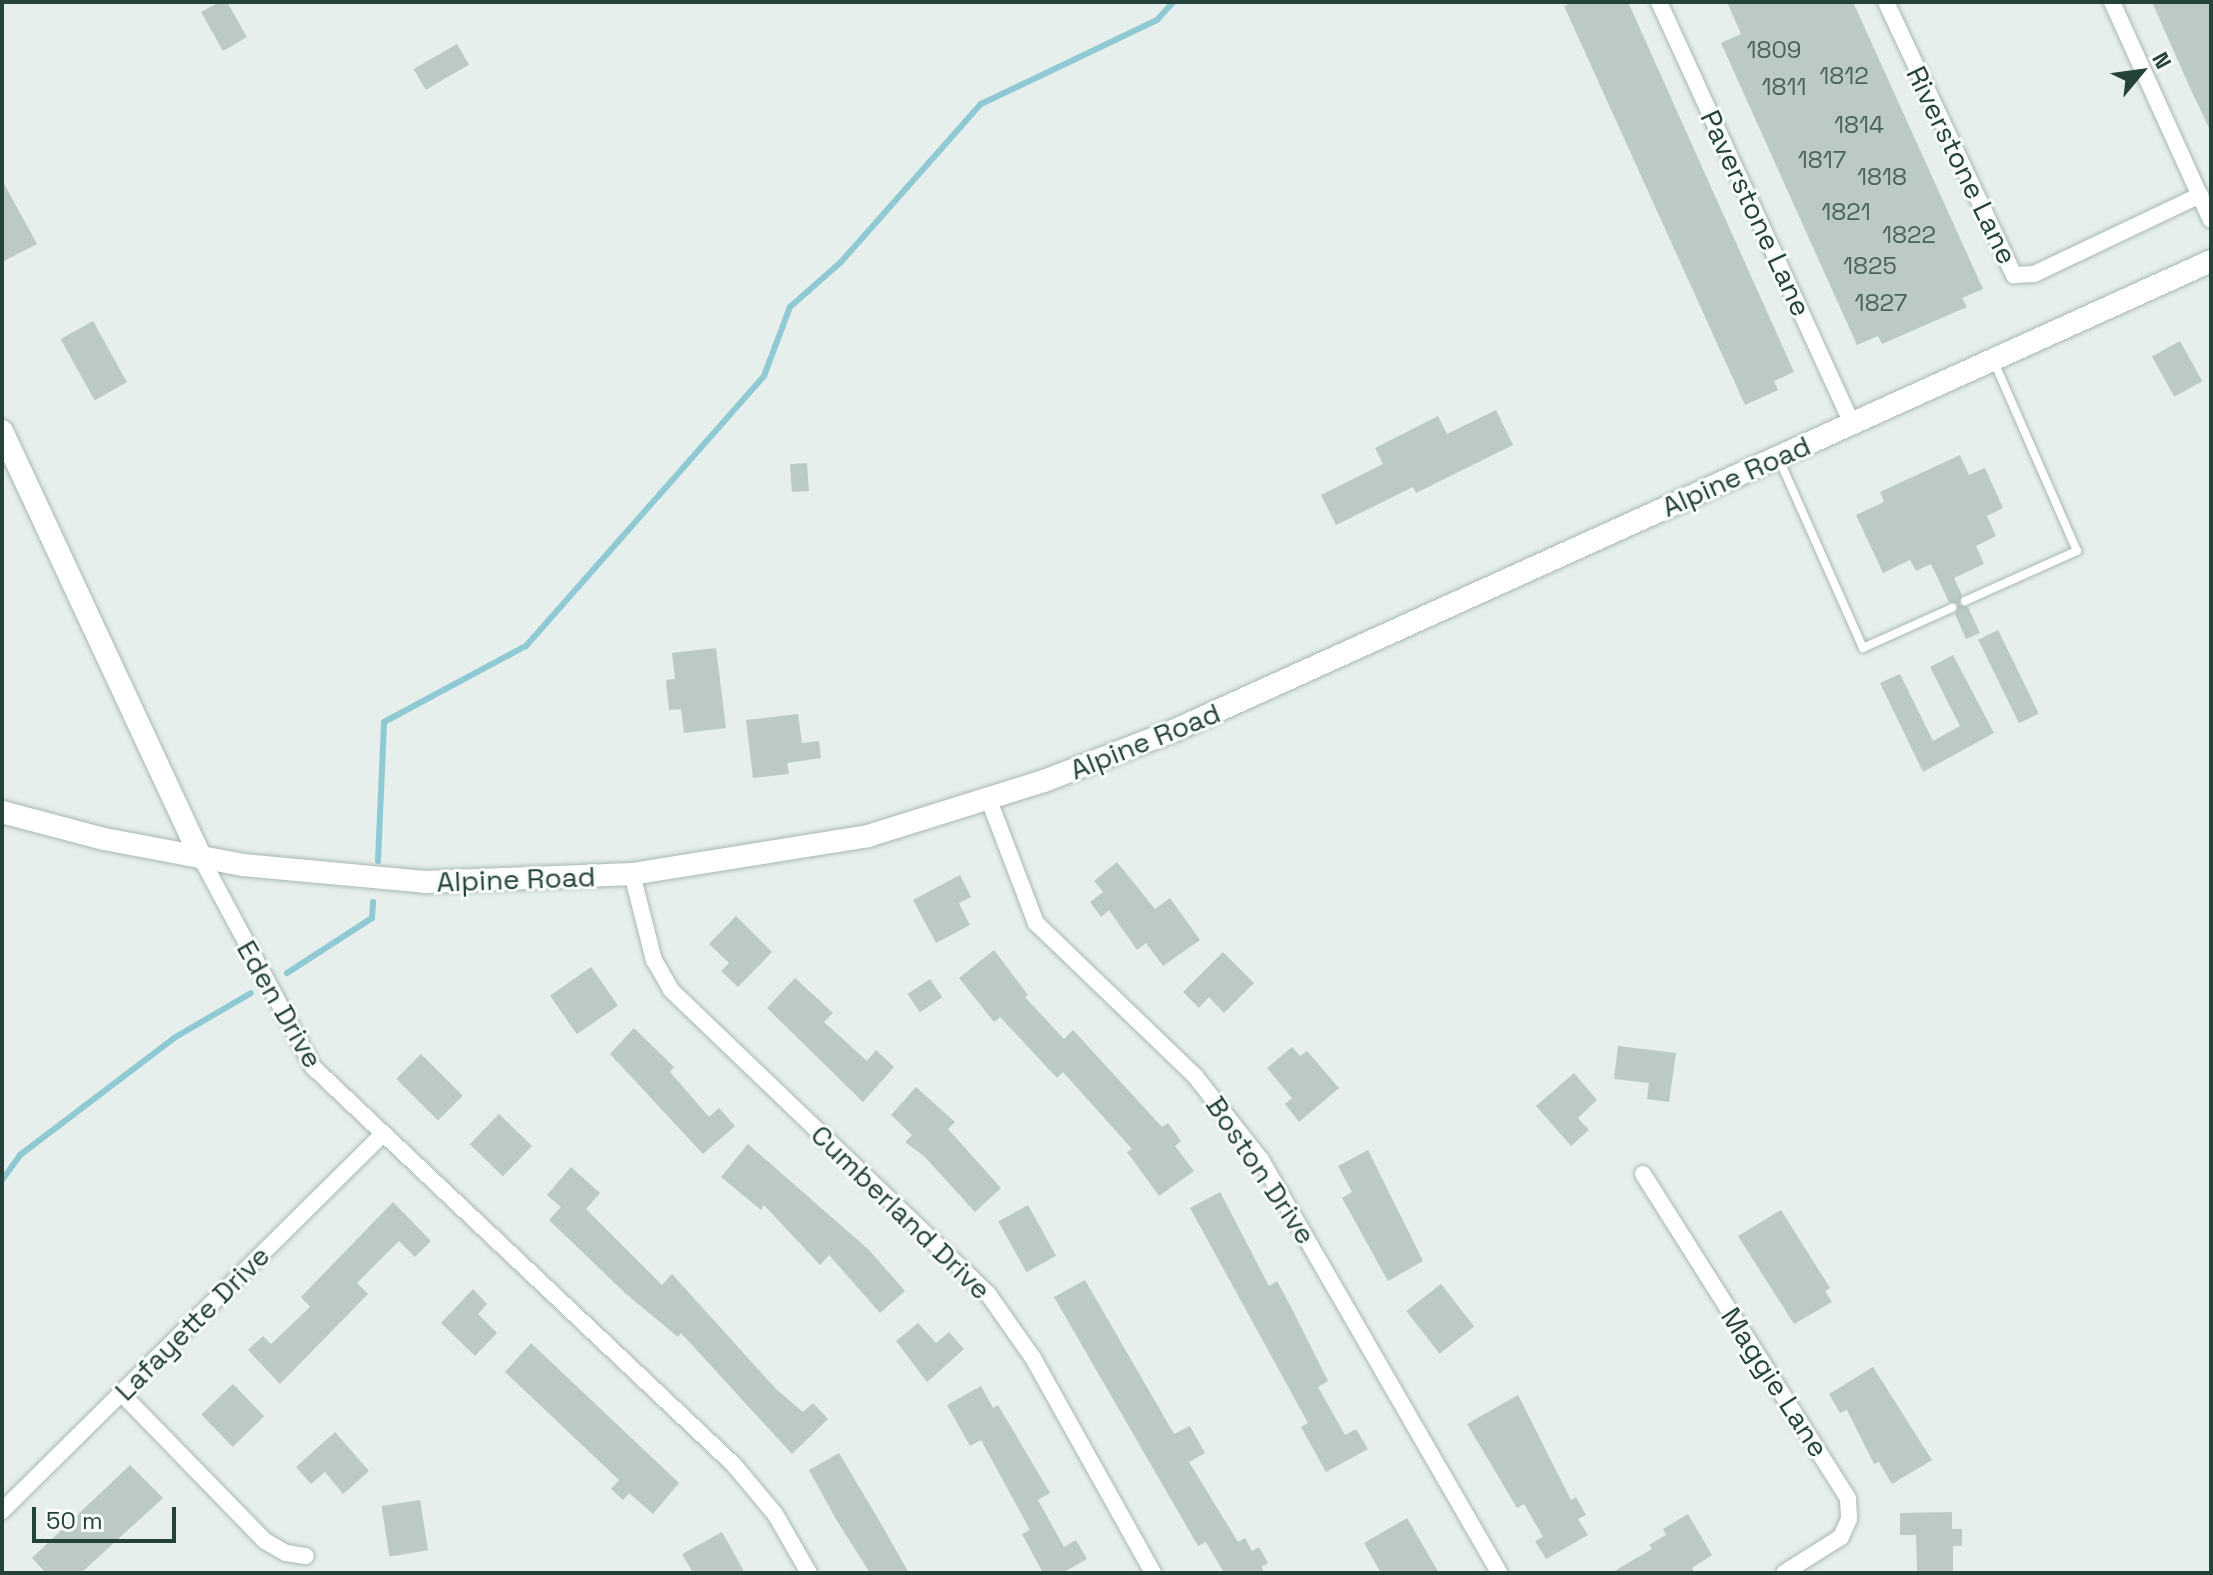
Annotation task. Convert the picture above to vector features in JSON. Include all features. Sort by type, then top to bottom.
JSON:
[{"type":"main road","name":"Alpine Road","points":[[2,812],[201,858],[394,881],[469,883],[632,874],[832,843],[989,800],[1173,731],[2211,261]]},
{"type":"main road","name":"Eden Drive","points":[[2,431],[201,858]]},
{"type":"street","name":"Paverstone Lane","points":[[1659,2],[1852,423]]},
{"type":"street","name":"Riverstone Lane","points":[[1886,2],[2014,275],[2034,274],[2200,195]]},
{"type":"street","points":[[2112,2],[2211,220]]},
{"type":"street","name":"Boston Drive","points":[[989,800],[1036,923],[1195,1076],[1261,1160],[1499,1573]]},
{"type":"street","name":"Eden Drive","points":[[201,858],[303,1052],[382,1135],[734,1465],[775,1514],[809,1573]]},
{"type":"street","name":"Cumberland Drive","points":[[632,874],[654,960],[671,990],[988,1294],[1033,1358],[1153,1573]]},
{"type":"street","name":"Lafayette Drive","points":[[2,1511],[382,1135]]},
{"type":"street","name":"Maggie Lane","points":[[1643,1174],[1848,1498],[1849,1519],[1841,1537],[1784,1573]]},
{"type":"street","points":[[121,1393],[265,1541],[286,1553],[306,1556]]},
{"type":"lane","points":[[1965,601],[2077,551],[1993,359]]},
{"type":"lane","points":[[1778,457],[1863,648],[1952,608]]},
{"type":"building","points":[[220,2],[227,2],[247,37],[223,51],[201,12]]},
{"type":"building","points":[[1574,2],[1628,2],[1794,372],[1774,381],[1778,390],[1745,405],[1564,6]]},
{"type":"building","points":[[1727,2],[1853,2],[1983,289],[1962,298],[1967,307],[1882,344],[1878,336],[1857,345],[1721,43],[1741,34]]},
{"type":"building","points":[[2152,2],[2211,2],[2211,132],[2191,90]]},
{"type":"building","points":[[457,44],[469,65],[426,90],[414,69]]},
{"type":"building","points":[[2,180],[37,244],[2,262]]},
{"type":"building","points":[[93,321],[127,382],[95,400],[61,339]]},
{"type":"building","points":[[2180,341],[2202,381],[2174,397],[2152,357]]},
{"type":"building","points":[[1496,410],[1513,445],[1416,493],[1413,487],[1336,525],[1321,495],[1383,464],[1375,448],[1438,416],[1447,434]]},
{"type":"building","points":[[1960,455],[1969,475],[1985,468],[2003,508],[1987,516],[1996,536],[1976,546],[1984,564],[1954,578],[1962,595],[1959,605],[1968,607],[1980,633],[1966,639],[1955,614],[1958,604],[1949,602],[1931,564],[1916,571],[1910,560],[1883,573],[1856,515],[1884,502],[1880,492]]},
{"type":"building","points":[[807,463],[809,491],[792,492],[790,464]]},
{"type":"building","points":[[1998,630],[2039,714],[2019,723],[1978,640]]},
{"type":"building","points":[[716,648],[726,728],[684,733],[681,709],[669,710],[666,680],[675,679],[672,653]]},
{"type":"building","points":[[1953,655],[1994,733],[1923,772],[1880,683],[1900,674],[1933,741],[1960,726],[1930,667]]},
{"type":"building","points":[[798,714],[802,743],[819,741],[821,758],[787,763],[789,774],[753,778],[746,720]]},
{"type":"building","points":[[1117,862],[1155,909],[1170,898],[1200,940],[1163,966],[1146,943],[1137,950],[1109,910],[1101,917],[1090,902],[1103,892],[1094,881]]},
{"type":"building","points":[[960,875],[971,897],[959,903],[970,925],[936,943],[913,900]]},
{"type":"building","points":[[736,916],[772,952],[738,987],[721,971],[729,963],[709,944]]},
{"type":"building","points":[[994,950],[1028,995],[1025,997],[1064,1039],[1073,1030],[1162,1127],[1168,1123],[1181,1141],[1175,1146],[1194,1171],[1159,1196],[1127,1152],[1132,1149],[1063,1072],[1057,1078],[1000,1017],[994,1022],[959,978]]},
{"type":"building","points":[[1223,952],[1254,983],[1224,1013],[1209,997],[1199,1008],[1183,992]]},
{"type":"building","points":[[591,967],[618,1006],[577,1034],[550,996]]},
{"type":"building","points":[[795,978],[833,1013],[824,1022],[867,1061],[876,1050],[894,1067],[863,1102],[767,1008]]},
{"type":"building","points":[[930,979],[942,997],[920,1012],[908,994]]},
{"type":"building","points":[[634,1028],[674,1067],[670,1072],[709,1117],[719,1108],[735,1126],[703,1154],[610,1054]]},
{"type":"building","points":[[1618,1046],[1676,1053],[1669,1102],[1647,1099],[1649,1083],[1614,1079]]},
{"type":"building","points":[[1292,1047],[1300,1056],[1307,1051],[1339,1088],[1299,1122],[1285,1104],[1292,1098],[1267,1068]]},
{"type":"building","points":[[421,1054],[463,1096],[438,1120],[396,1079]]},
{"type":"building","points":[[1574,1073],[1597,1100],[1578,1118],[1589,1130],[1571,1146],[1536,1106]]},
{"type":"building","points":[[916,1087],[955,1122],[948,1129],[1001,1188],[975,1212],[924,1156],[905,1142],[912,1135],[891,1115]]},
{"type":"building","points":[[499,1114],[532,1146],[503,1176],[470,1144]]},
{"type":"building","points":[[748,1144],[869,1250],[905,1291],[880,1313],[829,1255],[820,1265],[764,1205],[761,1210],[721,1177]]},
{"type":"building","points":[[1368,1150],[1423,1261],[1388,1281],[1342,1198],[1352,1192],[1338,1166]]},
{"type":"building","points":[[571,1167],[600,1193],[586,1209],[662,1285],[672,1274],[776,1389],[803,1412],[813,1403],[828,1419],[792,1454],[681,1333],[678,1337],[625,1293],[549,1220],[561,1207],[547,1195]]},
{"type":"building","points":[[1220,1192],[1269,1286],[1277,1281],[1291,1307],[1328,1381],[1318,1387],[1345,1435],[1356,1429],[1368,1449],[1326,1472],[1301,1427],[1308,1423],[1190,1208]]},
{"type":"building","points":[[393,1202],[431,1241],[415,1257],[399,1241],[357,1283],[368,1294],[280,1384],[248,1350],[263,1336],[271,1344],[310,1307],[301,1297]]},
{"type":"building","points":[[1028,1205],[1056,1256],[1026,1272],[998,1221]]},
{"type":"building","points":[[1781,1210],[1830,1288],[1825,1291],[1832,1302],[1794,1324],[1738,1236]]},
{"type":"building","points":[[1085,1280],[1174,1434],[1190,1426],[1205,1453],[1189,1462],[1238,1542],[1245,1538],[1252,1551],[1259,1547],[1268,1563],[1261,1567],[1265,1573],[1224,1573],[1206,1542],[1198,1546],[1054,1297]]},
{"type":"building","points":[[1441,1284],[1474,1327],[1440,1354],[1406,1311]]},
{"type":"building","points":[[473,1289],[487,1304],[478,1314],[497,1333],[475,1356],[441,1323]]},
{"type":"building","points":[[918,1323],[936,1343],[949,1332],[964,1349],[927,1382],[896,1341]]},
{"type":"building","points":[[531,1343],[679,1483],[653,1514],[629,1493],[623,1500],[611,1489],[619,1480],[505,1372]]},
{"type":"building","points":[[1873,1367],[1932,1460],[1892,1484],[1879,1462],[1874,1464],[1847,1410],[1840,1413],[1829,1394]]},
{"type":"building","points":[[233,1384],[264,1416],[233,1447],[201,1415]]},
{"type":"building","points":[[981,1386],[993,1408],[998,1405],[1050,1493],[1038,1500],[1064,1547],[1076,1540],[1087,1559],[1062,1573],[1043,1573],[1022,1534],[1030,1530],[981,1440],[970,1446],[947,1405]]},
{"type":"building","points":[[1518,1395],[1571,1500],[1576,1497],[1586,1515],[1578,1519],[1588,1535],[1546,1559],[1535,1541],[1543,1537],[1524,1504],[1517,1508],[1467,1424]]},
{"type":"building","points":[[335,1432],[369,1471],[343,1494],[325,1472],[311,1484],[296,1467]]},
{"type":"building","points":[[839,1453],[909,1573],[870,1573],[837,1521],[809,1470]]},
{"type":"building","points":[[130,1465],[163,1498],[81,1573],[46,1573],[32,1558]]},
{"type":"building","points":[[420,1500],[428,1550],[389,1556],[381,1506]]},
{"type":"building","points":[[1952,1512],[1952,1529],[1962,1529],[1962,1546],[1953,1546],[1953,1571],[1917,1572],[1916,1535],[1900,1535],[1900,1513]]},
{"type":"building","points":[[1688,1514],[1712,1555],[1692,1568],[1695,1573],[1611,1573],[1652,1549],[1649,1545],[1666,1535],[1663,1529]]},
{"type":"building","points":[[1407,1518],[1439,1573],[1381,1573],[1364,1543]]},
{"type":"building","points":[[722,1532],[745,1573],[693,1573],[682,1554]]},
{"type":"waterway","points":[[378,861],[384,722],[526,646],[764,376],[790,307],[841,262],[981,104],[1157,20],[1173,2]]},
{"type":"waterway","points":[[287,973],[372,918],[373,902]]},
{"type":"waterway","points":[[2,1180],[20,1155],[174,1038],[251,993]]}]
